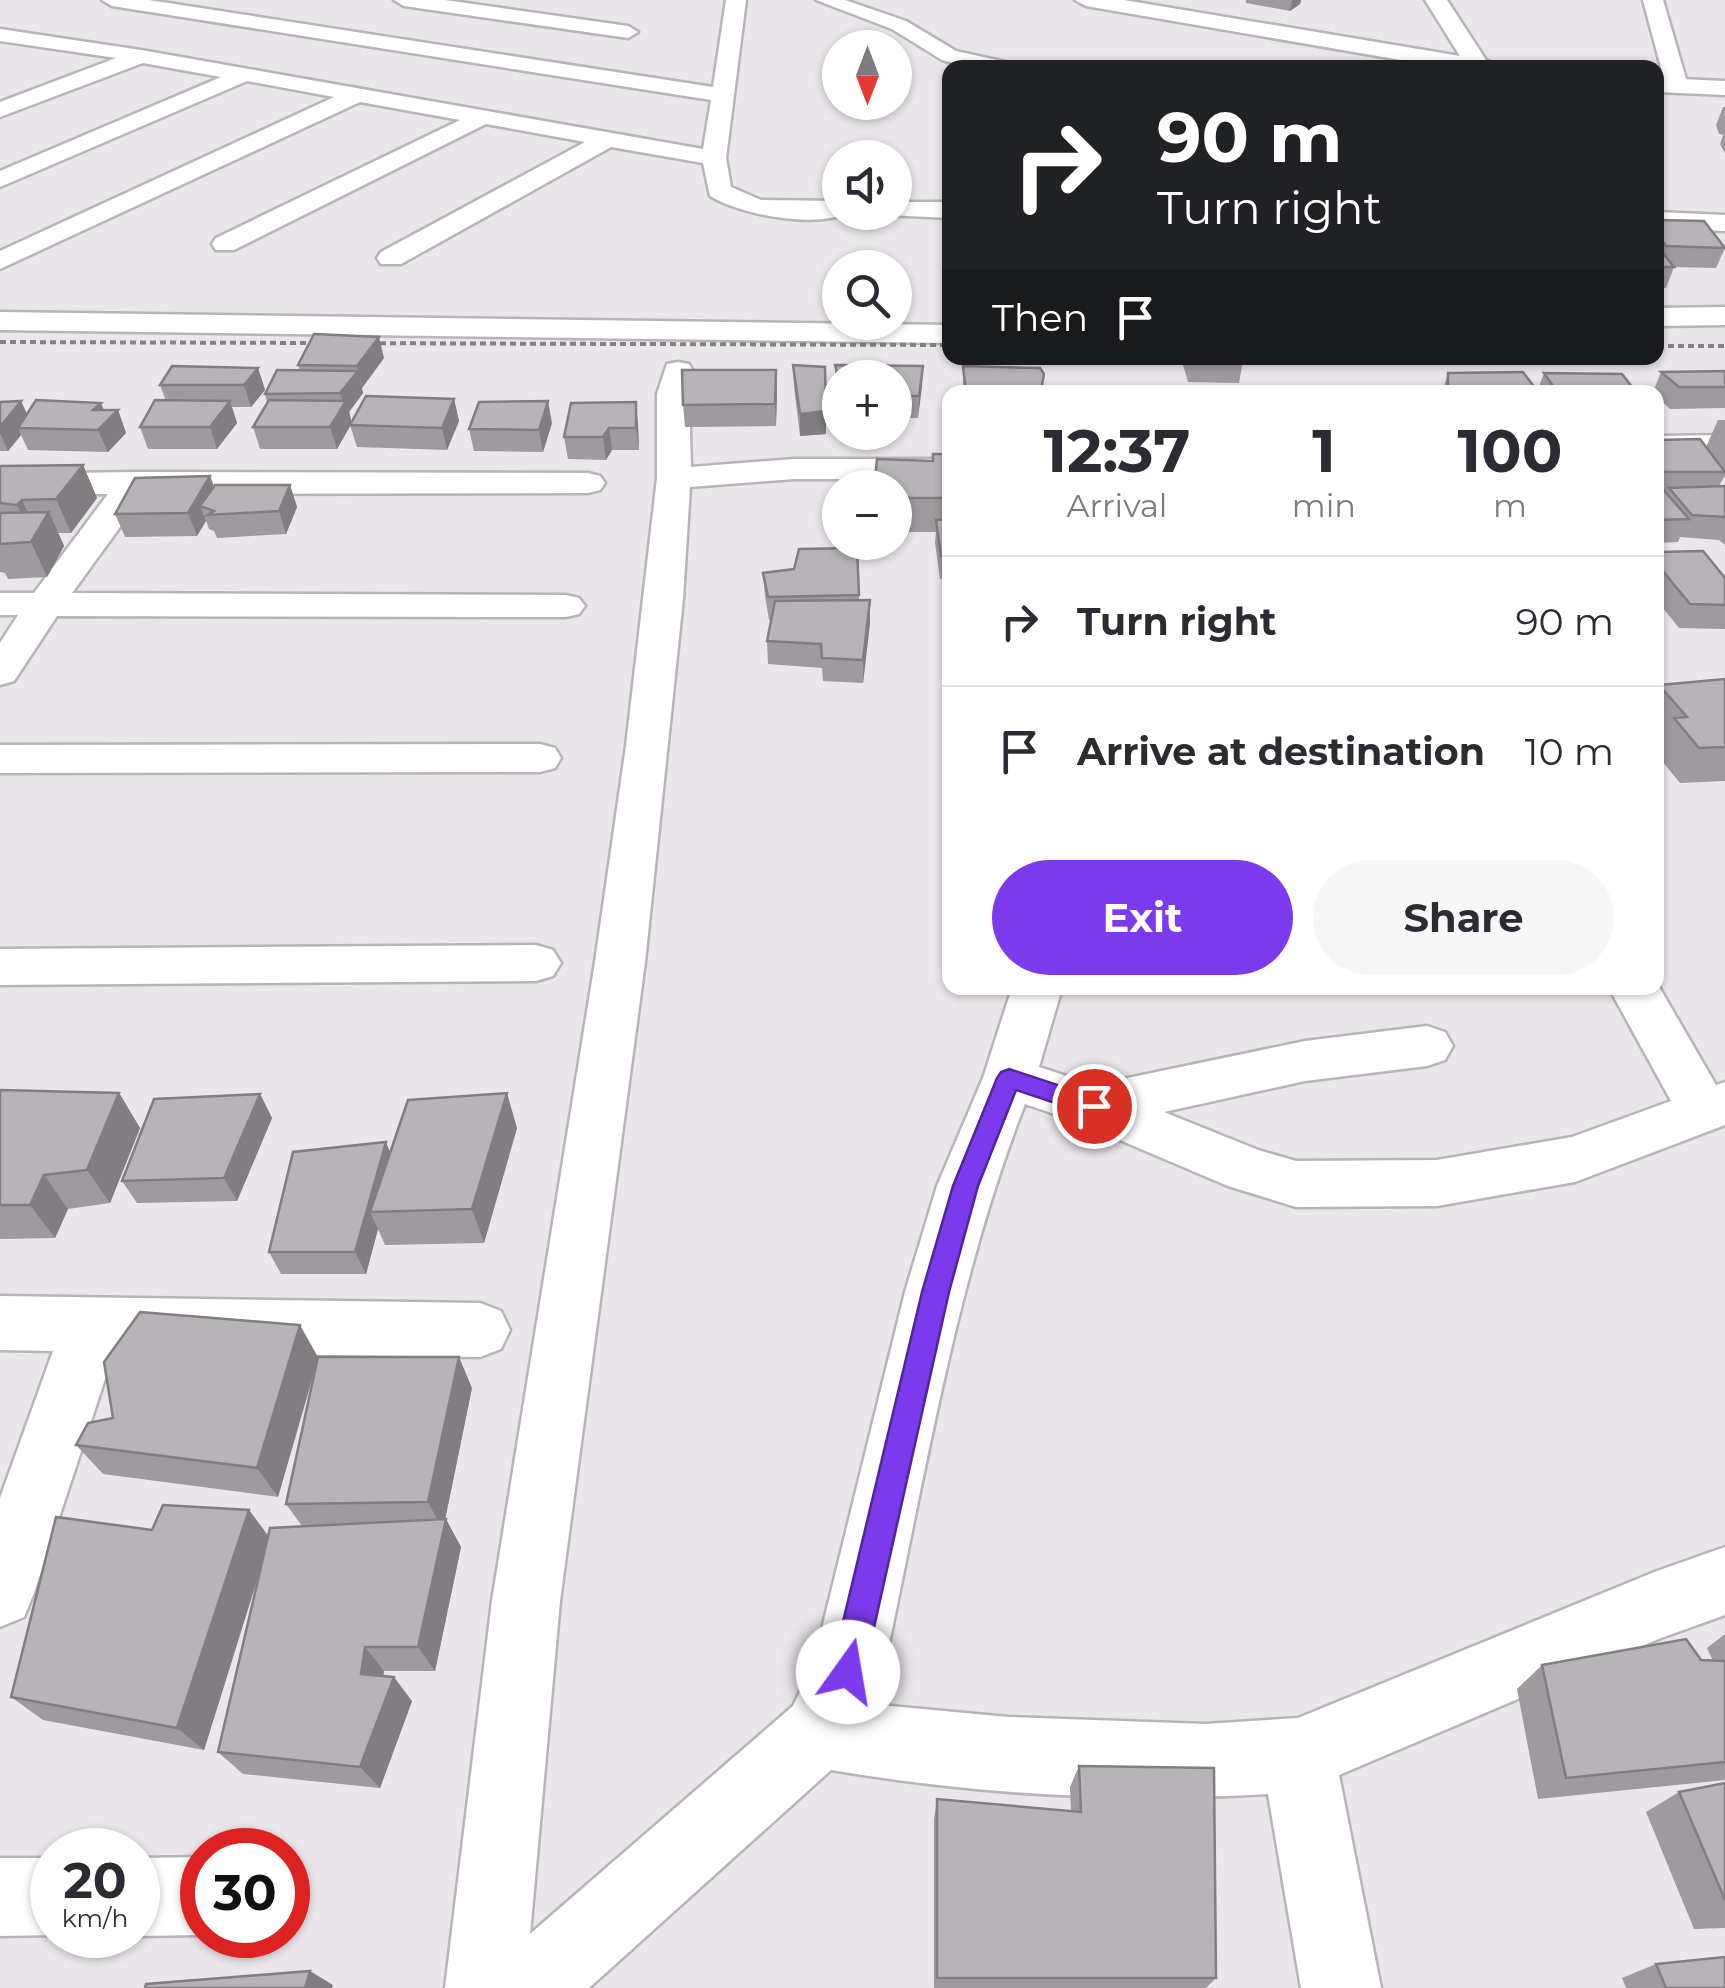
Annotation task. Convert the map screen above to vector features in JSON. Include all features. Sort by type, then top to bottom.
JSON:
[{"type":"street","points":[[112,0],[720,95]]},
{"type":"street","points":[[404,0],[628,32]]},
{"type":"street","points":[[713,0],[736,1],[714,158],[720,190],[734,202],[822,210]]},
{"type":"street","points":[[826,0],[899,25],[949,56],[967,60]]},
{"type":"street","points":[[1086,0],[1445,60]]},
{"type":"street","points":[[1436,0],[1480,60]]},
{"type":"street","points":[[1653,0],[1663,60]]},
{"type":"street","points":[[271,43],[348,12]]},
{"type":"street","points":[[5,38],[208,68],[241,65],[479,119],[714,158]]},
{"type":"street","points":[[0,110],[140,56]]},
{"type":"street","points":[[0,180],[241,65]]},
{"type":"street","points":[[1667,86],[1725,88]]},
{"type":"street","points":[[0,260],[358,94]]},
{"type":"street","points":[[224,244],[479,119]]},
{"type":"street","points":[[391,258],[604,141]]},
{"type":"street","points":[[912,210],[942,210]]},
{"type":"street","points":[[1664,220],[1725,223]]},
{"type":"street","points":[[1664,317],[1725,316]]},
{"type":"street","points":[[0,322],[942,334]]},
{"type":"street","points":[[485,1988],[526,1601],[620,962],[664,599],[674,478],[670,439],[678,371]]},
{"type":"street","points":[[1664,446],[1725,445]]},
{"type":"street","points":[[674,478],[794,469],[942,469]]},
{"type":"street","points":[[0,674],[45,604],[135,482]]},
{"type":"street","points":[[0,484],[588,484]]},
{"type":"street","points":[[0,604],[566,606]]},
{"type":"street","points":[[0,759],[540,758]]},
{"type":"street","points":[[0,967],[536,963]]},
{"type":"street","points":[[529,1988],[819,1732],[848,1672],[936,1292],[965,1186],[1009,1078],[1035,995]]},
{"type":"street","points":[[1009,1078],[1094,1106],[1248,1170],[1296,1184],[1437,1183],[1575,1160],[1714,1106],[1639,995]]},
{"type":"street","points":[[1094,1106],[1304,1061],[1427,1046]]},
{"type":"street","points":[[0,1323],[480,1330]]},
{"type":"street","points":[[0,1594],[93,1323]]},
{"type":"street","points":[[819,1732],[886,1744],[1008,1754],[1206,1761],[1298,1755],[1658,1605],[1725,1581]]},
{"type":"street","points":[[1298,1755],[1341,1988]]},
{"type":"street","points":[[0,1897],[30,1897]]},
{"type":"building","points":[[1664,220],[1704,221],[1725,248],[1666,246]]},
{"type":"building","points":[[314,334],[379,337],[357,366],[298,365]]},
{"type":"building","points":[[793,365],[822,367],[822,411],[800,414]]},
{"type":"building","points":[[172,366],[258,368],[244,385],[160,385]]},
{"type":"building","points":[[912,366],[923,366],[919,396],[912,396]]},
{"type":"building","points":[[963,366],[1040,368],[1044,374],[1042,385],[965,385]]},
{"type":"building","points":[[277,370],[358,371],[340,393],[265,394]]},
{"type":"building","points":[[682,370],[776,370],[775,404],[683,405]]},
{"type":"building","points":[[1725,371],[1725,387],[1679,387],[1661,372]]},
{"type":"building","points":[[1523,372],[1533,385],[1448,385],[1448,373]]},
{"type":"building","points":[[1544,373],[1622,374],[1631,385],[1552,385]]},
{"type":"building","points":[[366,396],[454,399],[442,428],[350,425]]},
{"type":"building","points":[[36,400],[101,403],[93,410],[118,410],[98,430],[18,428]]},
{"type":"building","points":[[155,400],[230,401],[210,427],[140,427]]},
{"type":"building","points":[[269,400],[346,401],[330,427],[253,427]]},
{"type":"building","points":[[21,401],[0,427],[0,402]]},
{"type":"building","points":[[548,401],[539,430],[469,429],[479,402]]},
{"type":"building","points":[[636,402],[636,428],[609,428],[603,437],[564,437],[571,403]]},
{"type":"building","points":[[1700,439],[1725,472],[1664,472],[1664,440]]},
{"type":"building","points":[[933,454],[942,454],[942,498],[912,498],[912,470],[876,470],[877,459],[933,461]]},
{"type":"building","points":[[83,465],[56,499],[22,500],[17,505],[0,503],[0,466]]},
{"type":"building","points":[[210,476],[188,513],[115,514],[135,478]]},
{"type":"building","points":[[215,485],[290,485],[279,511],[208,515],[214,511],[200,506]]},
{"type":"building","points":[[1725,486],[1725,517],[1692,515],[1669,488]]},
{"type":"building","points":[[1664,490],[1689,519],[1664,520]]},
{"type":"building","points":[[49,512],[31,542],[0,544],[0,513]]},
{"type":"building","points":[[936,520],[942,520],[942,556],[941,556]]},
{"type":"building","points":[[799,549],[822,549],[822,560],[858,560],[859,595],[768,597],[763,573],[794,569]]},
{"type":"building","points":[[1703,551],[1725,578],[1725,605],[1690,604],[1664,572],[1664,552]]},
{"type":"building","points":[[870,600],[863,660],[822,658],[821,644],[767,641],[775,601]]},
{"type":"building","points":[[1725,679],[1725,747],[1699,748],[1674,718],[1687,717],[1664,691],[1664,685]]},
{"type":"building","points":[[0,1090],[119,1093],[87,1170],[44,1175],[30,1205],[0,1205]]},
{"type":"building","points":[[507,1093],[472,1209],[370,1212],[408,1100]]},
{"type":"building","points":[[260,1094],[224,1178],[122,1181],[154,1099]]},
{"type":"building","points":[[386,1142],[355,1252],[269,1252],[293,1152]]},
{"type":"building","points":[[140,1312],[300,1325],[257,1468],[76,1445],[88,1423],[113,1418],[104,1362]]},
{"type":"building","points":[[318,1357],[459,1357],[428,1502],[286,1504]]},
{"type":"building","points":[[163,1505],[249,1510],[177,1728],[11,1697],[56,1517],[152,1530]]},
{"type":"building","points":[[446,1519],[418,1647],[365,1647],[361,1674],[394,1677],[360,1767],[218,1752],[270,1528]]},
{"type":"building","points":[[1686,1639],[1701,1660],[1725,1661],[1725,1762],[1566,1778],[1542,1665]]},
{"type":"building","points":[[1079,1766],[1214,1768],[1216,1978],[937,1978],[937,1799],[1081,1812]]},
{"type":"building","points":[[1725,1783],[1725,1900],[1679,1792]]},
{"type":"building","points":[[1725,1957],[1725,1988],[1666,1988],[1656,1964]]},
{"type":"building","points":[[310,1971],[305,1988],[145,1988],[146,1984]]},
{"type":"railway","points":[[0,342],[942,345]]},
{"type":"railway","points":[[1664,346],[1725,346]]},
{"type":"route","points":[[848,1672],[936,1292],[965,1186],[1009,1078],[1094,1106]]}]
